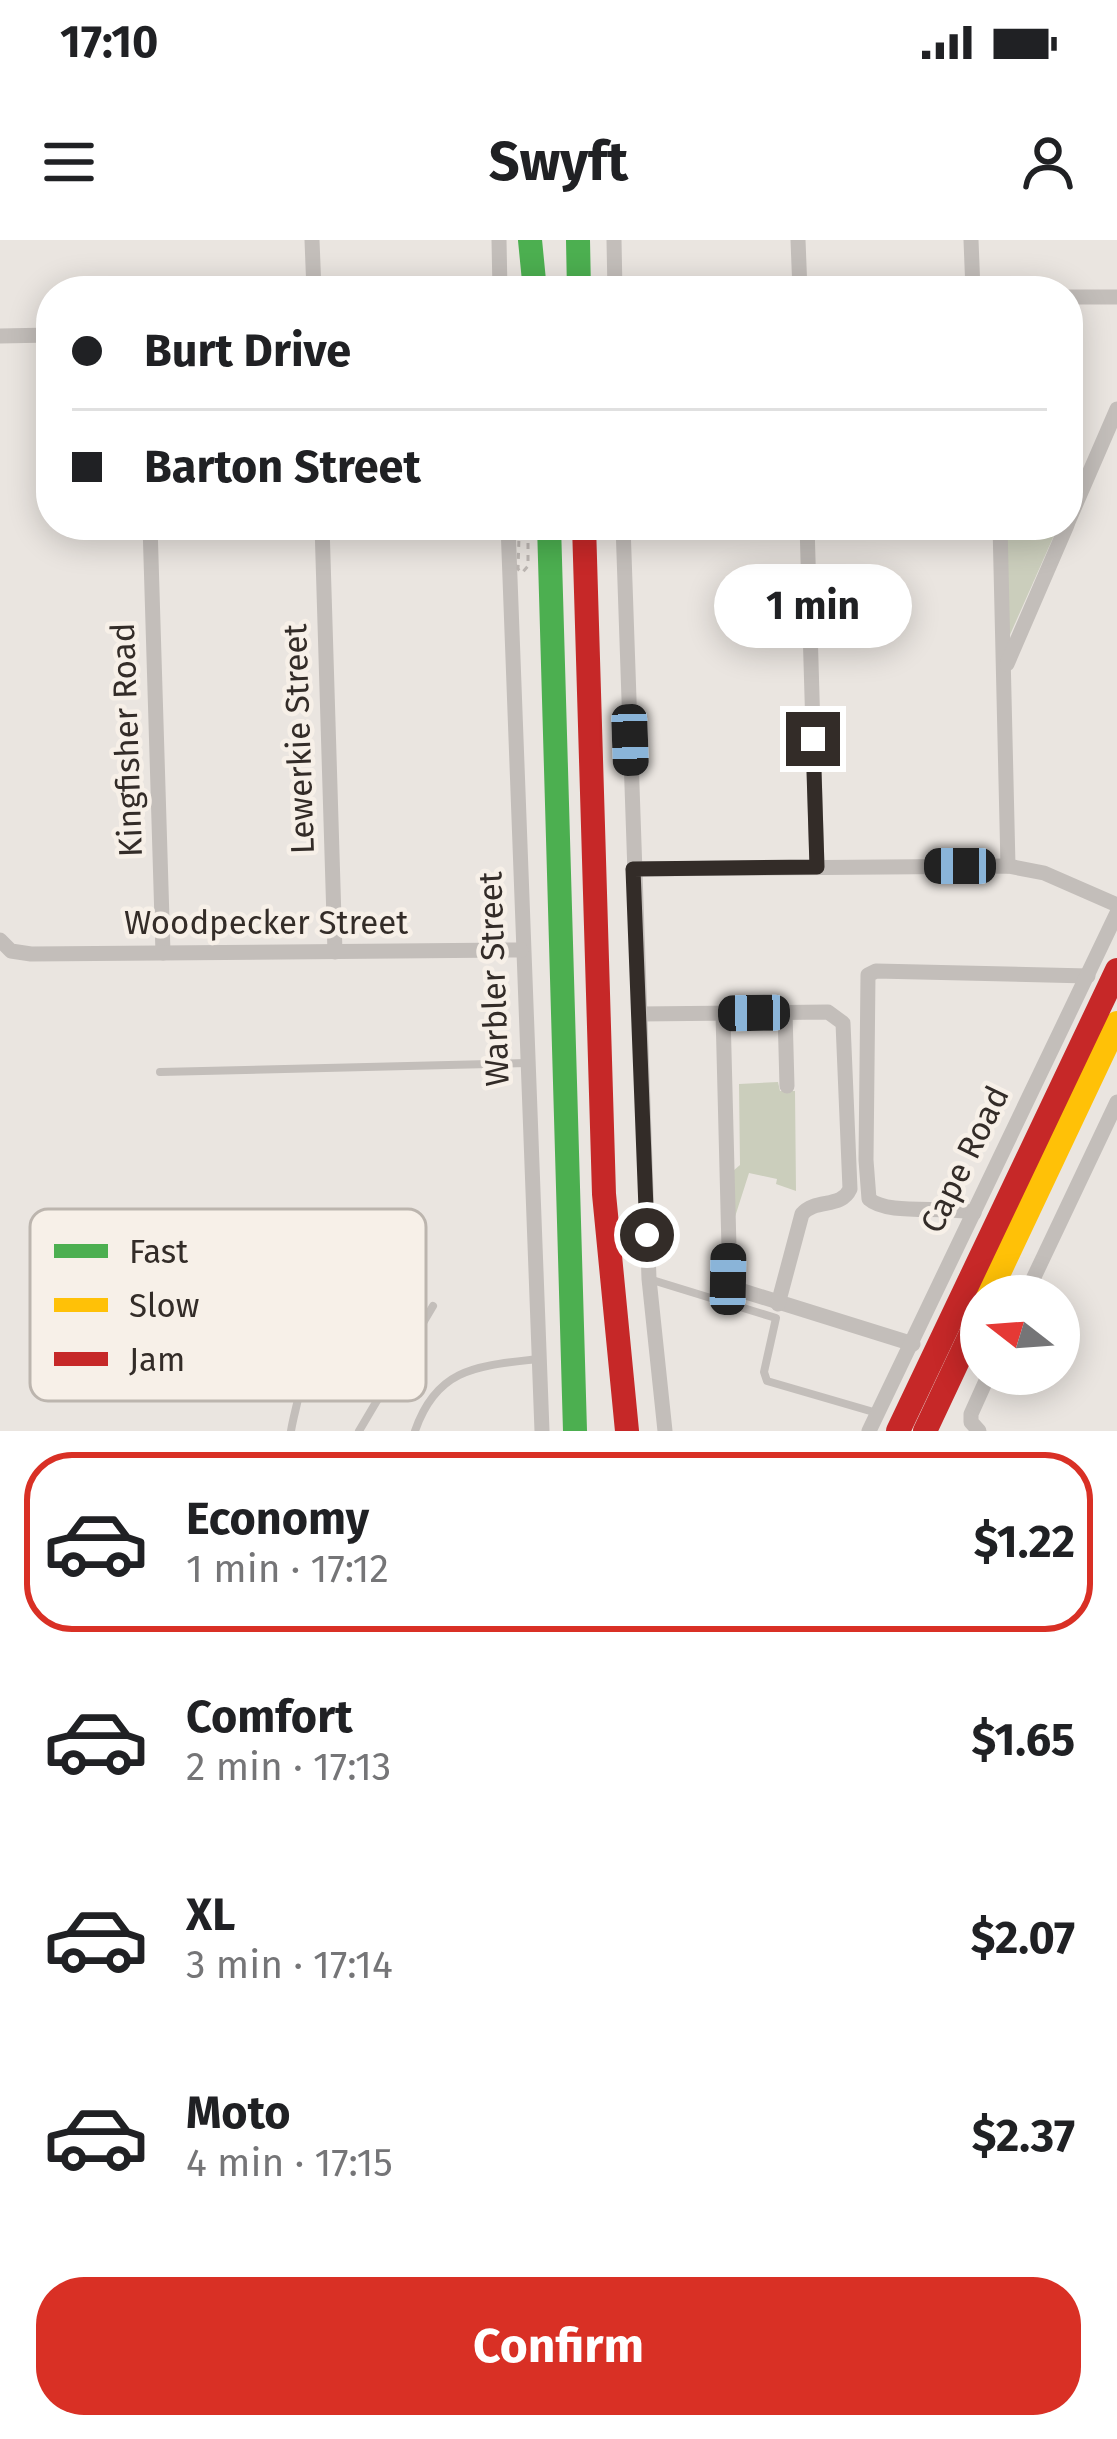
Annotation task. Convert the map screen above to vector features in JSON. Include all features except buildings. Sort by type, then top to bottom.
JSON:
[{"type":"main road","points":[[530,240],[536,276]]},
{"type":"main road","points":[[539,276],[540,240]]},
{"type":"main road","points":[[578,240],[579,276]]},
{"type":"main road","points":[[549,540],[575,1431]]},
{"type":"main road","points":[[584,540],[604,1194],[627,1424]]},
{"type":"main road","name":"Cape Road","points":[[888,1422],[1117,970]]},
{"type":"main road","points":[[998,1275],[1117,1023]]},
{"type":"main road","points":[[569,1294],[590,1431]]},
{"type":"main road","points":[[925,1431],[960,1357]]},
{"type":"street","points":[[312,240],[313,276]]},
{"type":"street","points":[[499,240],[500,276]]},
{"type":"street","points":[[614,240],[615,276]]},
{"type":"street","points":[[798,240],[799,276]]},
{"type":"street","points":[[971,240],[972,276]]},
{"type":"street","points":[[1083,297],[1117,297]]},
{"type":"street","points":[[0,336],[36,335]]},
{"type":"street","points":[[1083,486],[1117,409]]},
{"type":"street","name":"Kingfisher Road","points":[[150,540],[164,953]]},
{"type":"street","name":"Lewerkie Street","points":[[322,540],[334,952]]},
{"type":"street","name":"Warbler Street","points":[[508,540],[542,1431]]},
{"type":"street","points":[[623,540],[649,1280],[664,1431]]},
{"type":"street","points":[[807,540],[817,867]]},
{"type":"street","points":[[1000,540],[1008,866]]},
{"type":"street","points":[[1004,672],[1060,540]]},
{"type":"street","points":[[633,869],[1008,866],[1043,873],[1117,909]]},
{"type":"street","name":"Cape Road","points":[[868,1431],[888,1422],[913,1344],[1117,909]]},
{"type":"street","name":"Woodpecker Street","points":[[4,949],[164,953],[521,950]]},
{"type":"street","points":[[974,1213],[880,1207],[869,1199],[868,975],[876,970],[1088,976]]},
{"type":"street","points":[[785,1012],[788,1086]]},
{"type":"street","points":[[639,1014],[827,1012],[843,1023],[850,1189],[840,1201],[814,1205],[802,1214],[778,1304]]},
{"type":"street","points":[[723,1013],[728,1279],[735,1291],[913,1344]]},
{"type":"street","points":[[1035,1275],[1117,1102]]},
{"type":"street","points":[[975,1426],[983,1395]]},
{"type":"lane","points":[[160,1072],[526,1064]]},
{"type":"lane","points":[[649,1280],[776,1318],[763,1377],[888,1422]]},
{"type":"lane","points":[[426,1319],[434,1306]]},
{"type":"lane","points":[[415,1431],[430,1396],[451,1379],[484,1365],[539,1359]]},
{"type":"lane","points":[[290,1431],[296,1401]]},
{"type":"lane","points":[[358,1431],[376,1401]]},
{"type":"path","points":[[519,540],[518,569],[522,573],[528,566],[528,543]]},
{"type":"green space","points":[[1006,540],[1052,540],[1009,637]]},
{"type":"green space","points":[[778,1082],[780,1091],[795,1091],[796,1191],[776,1184],[777,1179],[749,1173],[733,1223],[733,1171],[740,1165],[739,1084]]},
{"type":"traffic: fast","points":[[530,240],[534,276]]},
{"type":"traffic: fast","points":[[578,240],[579,276]]},
{"type":"traffic: fast","points":[[549,540],[575,1431]]},
{"type":"traffic: slow","points":[[998,1275],[1117,1023]]},
{"type":"traffic: jam","points":[[584,540],[604,1194],[627,1431]]},
{"type":"traffic: jam","points":[[898,1431],[1117,970]]},
{"type":"traffic: jam","points":[[925,1431],[960,1357]]},
{"type":"route","points":[[647,1235],[633,869],[817,867],[813,739]]}]
